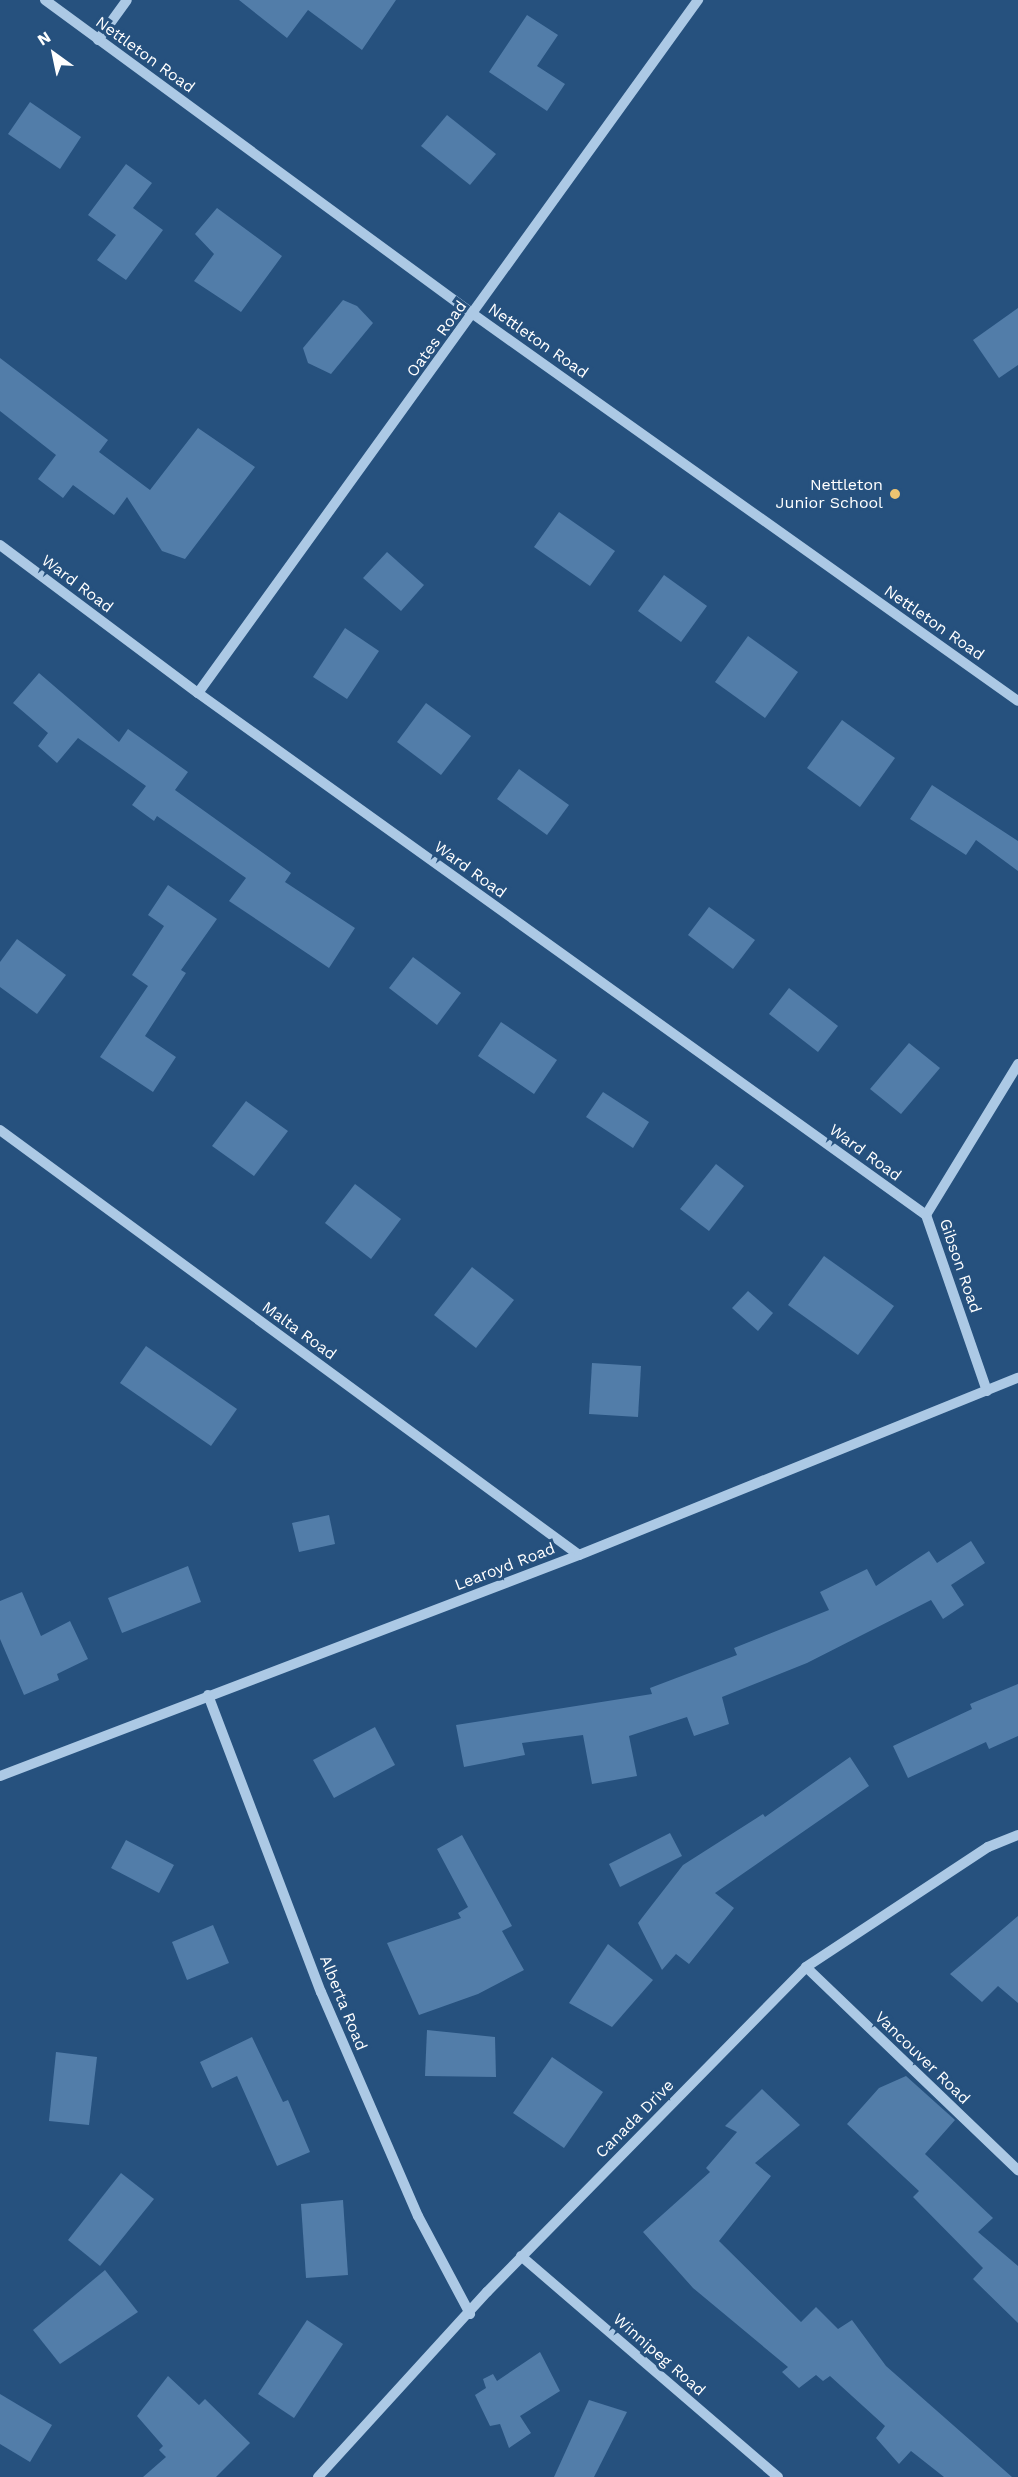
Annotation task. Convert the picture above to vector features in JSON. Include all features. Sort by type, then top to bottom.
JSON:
[{"type":"street","name":"Nettleton Road","points":[[45,0],[473,314],[1018,700]]},
{"type":"street","points":[[98,40],[127,0]]},
{"type":"street","name":"Oates Road","points":[[198,693],[698,0]]},
{"type":"street","name":"Ward Road","points":[[0,545],[198,693],[926,1215]]},
{"type":"street","name":"Gibson Road","points":[[987,1391],[926,1215],[1018,1064]]},
{"type":"street","name":"Malta Road","points":[[0,1131],[579,1555]]},
{"type":"street","name":"Learoyd Road","points":[[0,1776],[579,1555],[1018,1378]]},
{"type":"street","name":"Alberta Road","points":[[208,1695],[325,2002],[418,2216],[470,2314]]},
{"type":"street","name":"Canada Drive","points":[[318,2477],[521,2256],[806,1967],[988,1847],[1018,1835]]},
{"type":"street","name":"Vancouver Road","points":[[806,1967],[1018,2170]]},
{"type":"street","name":"Winnipeg Road","points":[[521,2256],[778,2477]]},
{"type":"building","points":[[239,0],[396,0],[362,50],[308,10],[287,38]]},
{"type":"building","points":[[527,15],[558,35],[537,66],[565,84],[547,111],[489,72]]},
{"type":"building","points":[[30,102],[81,137],[60,169],[8,134]]},
{"type":"building","points":[[447,115],[496,154],[470,185],[421,146]]},
{"type":"building","points":[[126,164],[152,183],[133,208],[163,230],[126,280],[97,260],[116,235],[88,215]]},
{"type":"building","points":[[217,208],[282,256],[241,312],[194,281],[214,254],[195,234]]},
{"type":"building","points":[[343,300],[357,306],[373,323],[331,374],[308,363],[303,348]]},
{"type":"building","points":[[1018,308],[1018,365],[999,378],[973,340]]},
{"type":"building","points":[[0,358],[108,440],[99,452],[150,490],[198,428],[255,467],[185,559],[162,551],[127,497],[114,515],[73,485],[63,498],[38,479],[56,455],[0,411]]},
{"type":"building","points":[[559,512],[615,551],[590,586],[534,547]]},
{"type":"building","points":[[387,552],[424,585],[401,611],[363,578]]},
{"type":"building","points":[[664,575],[707,606],[681,642],[638,611]]},
{"type":"building","points":[[345,628],[379,651],[347,699],[313,677]]},
{"type":"building","points":[[748,636],[798,672],[765,718],[715,682]]},
{"type":"building","points":[[39,673],[119,742],[128,729],[188,772],[175,790],[291,873],[285,882],[355,928],[329,968],[229,901],[246,878],[157,816],[154,821],[132,805],[146,786],[78,738],[57,763],[38,746],[48,733],[13,703]]},
{"type":"building","points":[[426,703],[471,736],[441,775],[397,742]]},
{"type":"building","points":[[842,720],[895,758],[860,807],[807,768]]},
{"type":"building","points":[[519,769],[569,805],[547,835],[497,799]]},
{"type":"building","points":[[932,785],[1018,841],[1018,871],[976,840],[966,855],[910,819]]},
{"type":"building","points":[[168,885],[217,919],[181,970],[186,973],[145,1036],[176,1057],[153,1092],[100,1057],[148,986],[132,975],[164,926],[148,915]]},
{"type":"building","points":[[709,907],[755,940],[733,969],[688,935]]},
{"type":"building","points":[[17,939],[66,975],[37,1014],[0,987],[0,962]]},
{"type":"building","points":[[413,957],[461,993],[437,1025],[389,988]]},
{"type":"building","points":[[789,988],[838,1026],[818,1052],[769,1014]]},
{"type":"building","points":[[501,1022],[557,1060],[534,1094],[478,1056]]},
{"type":"building","points":[[909,1043],[940,1068],[901,1114],[870,1089]]},
{"type":"building","points":[[603,1092],[649,1122],[633,1148],[586,1117]]},
{"type":"building","points":[[246,1101],[288,1131],[254,1176],[212,1146]]},
{"type":"building","points":[[716,1164],[744,1186],[709,1231],[680,1209]]},
{"type":"building","points":[[355,1184],[401,1219],[371,1259],[325,1223]]},
{"type":"building","points":[[824,1256],[894,1306],[858,1355],[788,1305]]},
{"type":"building","points":[[472,1267],[514,1300],[476,1348],[434,1315]]},
{"type":"building","points":[[748,1291],[773,1313],[758,1331],[732,1308]]},
{"type":"building","points":[[146,1346],[237,1409],[211,1446],[120,1383]]},
{"type":"building","points":[[592,1363],[641,1366],[638,1417],[589,1414]]},
{"type":"building","points":[[329,1515],[335,1544],[299,1552],[292,1523]]},
{"type":"building","points":[[971,1541],[985,1563],[951,1585],[964,1605],[943,1619],[931,1600],[807,1663],[722,1697],[729,1724],[694,1736],[687,1717],[629,1736],[637,1776],[592,1784],[583,1735],[522,1743],[525,1755],[464,1767],[456,1725],[652,1694],[650,1688],[737,1655],[734,1648],[829,1610],[820,1592],[867,1569],[876,1586],[929,1551],[937,1563]]},
{"type":"building","points":[[188,1566],[201,1602],[122,1633],[108,1598]]},
{"type":"building","points":[[22,1592],[41,1636],[70,1621],[88,1659],[57,1674],[59,1680],[24,1695],[0,1639],[0,1601]]},
{"type":"building","points":[[1018,1684],[1018,1736],[989,1749],[986,1742],[908,1778],[893,1746],[972,1709],[970,1704]]},
{"type":"building","points":[[375,1727],[395,1765],[334,1798],[313,1760]]},
{"type":"building","points":[[850,1757],[869,1786],[715,1893],[734,1908],[689,1964],[676,1954],[662,1970],[638,1923],[683,1865],[763,1814],[765,1817]]},
{"type":"building","points":[[670,1833],[682,1856],[620,1887],[609,1864]]},
{"type":"building","points":[[462,1835],[512,1926],[502,1931],[524,1970],[478,1994],[419,2015],[387,1943],[461,1918],[458,1913],[468,1907],[437,1849]]},
{"type":"building","points":[[126,1840],[174,1865],[159,1893],[111,1868]]},
{"type":"building","points":[[1018,1916],[1018,2003],[998,1986],[982,2002],[950,1974]]},
{"type":"building","points":[[213,1925],[229,1963],[187,1980],[172,1942]]},
{"type":"building","points":[[608,1944],[653,1980],[612,2027],[569,2003]]},
{"type":"building","points":[[427,2030],[495,2037],[496,2077],[425,2076]]},
{"type":"building","points":[[252,2037],[283,2102],[288,2100],[310,2152],[277,2166],[237,2076],[212,2088],[200,2062]]},
{"type":"building","points":[[56,2052],[97,2057],[89,2125],[49,2121]]},
{"type":"building","points":[[552,2057],[603,2092],[564,2148],[513,2113]]},
{"type":"building","points":[[906,2076],[955,2120],[925,2154],[993,2218],[978,2232],[1018,2266],[1018,2323],[973,2279],[983,2268],[913,2197],[919,2191],[847,2124],[879,2088]]},
{"type":"building","points":[[762,2089],[800,2125],[755,2163],[771,2176],[719,2241],[801,2322],[816,2307],[838,2329],[852,2320],[886,2366],[1012,2477],[944,2477],[911,2451],[899,2464],[876,2438],[885,2426],[830,2376],[823,2381],[816,2375],[799,2388],[782,2372],[788,2367],[693,2288],[643,2232],[710,2172],[706,2168],[737,2132],[725,2126]]},
{"type":"building","points":[[121,2173],[154,2199],[100,2266],[68,2240]]},
{"type":"building","points":[[343,2200],[348,2275],[306,2278],[301,2204]]},
{"type":"building","points":[[105,2270],[138,2312],[60,2364],[33,2330]]},
{"type":"building","points":[[307,2320],[343,2344],[294,2418],[258,2394]]},
{"type":"building","points":[[540,2352],[560,2391],[520,2416],[531,2433],[509,2448],[500,2424],[490,2426],[475,2395],[486,2388],[483,2379],[493,2374],[497,2381]]},
{"type":"building","points":[[168,2376],[199,2405],[205,2399],[250,2443],[216,2477],[143,2477],[166,2457],[159,2450],[163,2446],[137,2416]]},
{"type":"building","points":[[0,2394],[52,2425],[30,2462],[0,2444]]},
{"type":"building","points":[[589,2400],[627,2412],[594,2477],[554,2477]]},
{"type":"place","name":"Nettleton Junior School","points":[[895,494]]}]
